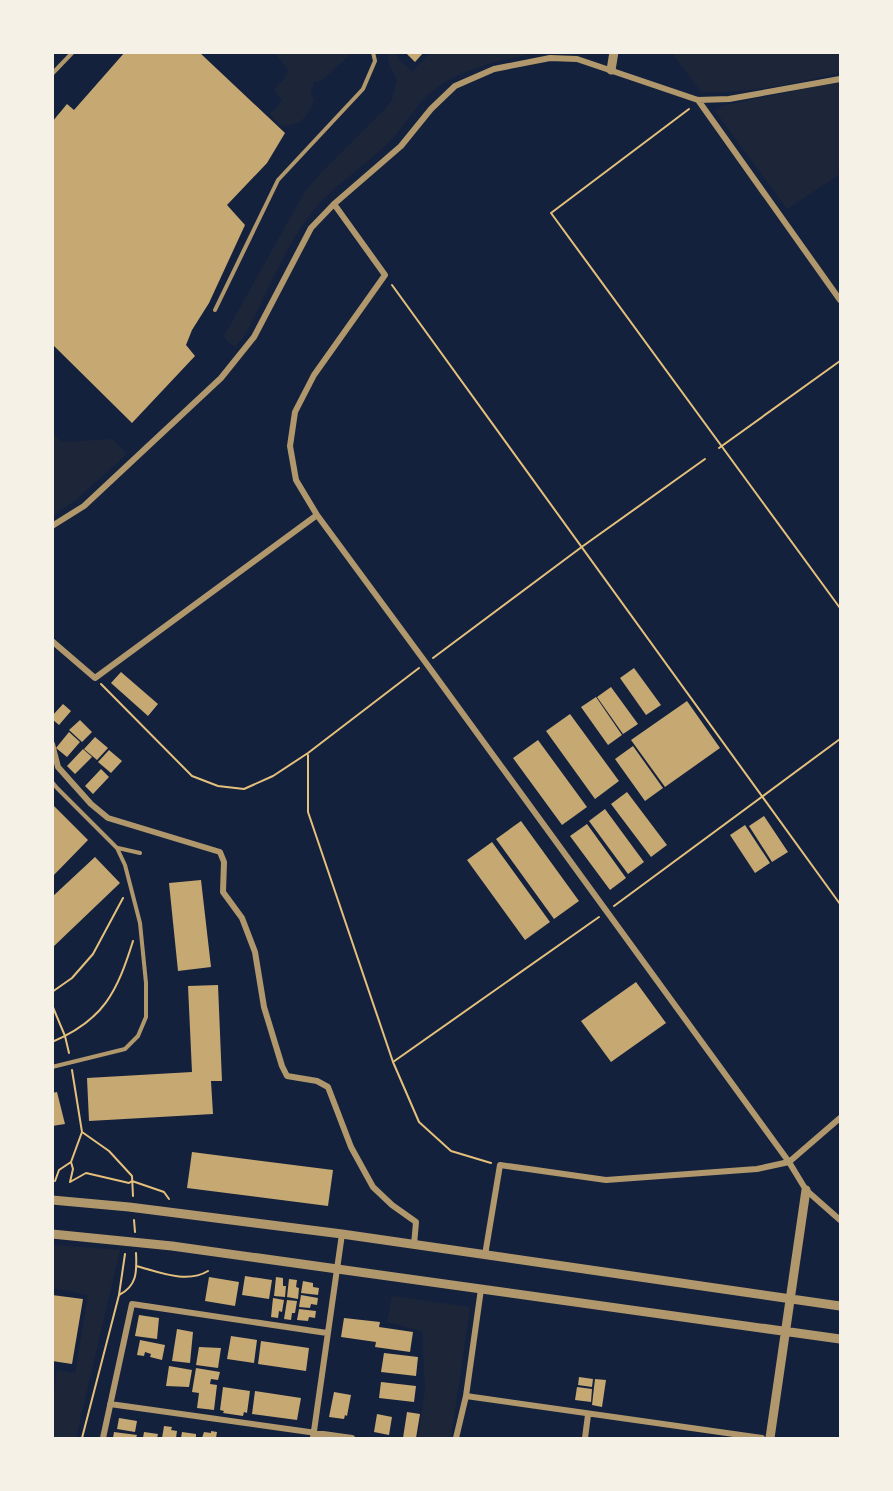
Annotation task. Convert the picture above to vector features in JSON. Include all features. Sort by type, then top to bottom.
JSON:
[{"type":"street","points":[[611,70],[614,52]]},
{"type":"street","points":[[52,526],[84,506],[221,378],[254,336],[311,228],[334,204],[401,146],[431,109],[455,86],[494,69],[550,58],[577,59],[698,100],[729,99],[840,78]]},
{"type":"street","points":[[698,100],[840,300]]},
{"type":"street","points":[[334,204],[385,275],[314,375],[295,412],[290,446],[296,480],[317,515],[789,1162],[806,1190],[840,1220]]},
{"type":"street","points":[[52,641],[95,678],[317,515]]},
{"type":"street","points":[[52,744],[58,767],[91,804],[108,818],[220,852],[224,862],[223,892],[242,918],[255,952],[264,1007],[282,1066],[287,1076],[317,1081],[328,1088],[351,1147],[373,1187],[392,1205],[416,1222],[414,1245]]},
{"type":"street","points":[[485,1255],[500,1165],[606,1180],[757,1169],[789,1162],[840,1118]]},
{"type":"street","points":[[770,1438],[806,1190]]},
{"type":"street","points":[[52,1200],[145,1209],[342,1234],[840,1306]]},
{"type":"street","points":[[52,1234],[172,1246],[840,1339]]},
{"type":"street","points":[[314,1436],[342,1234]]},
{"type":"street","points":[[456,1438],[466,1396],[481,1289]]},
{"type":"street","points":[[103,1438],[132,1304],[327,1333]]},
{"type":"street","points":[[466,1396],[762,1438]]},
{"type":"street","points":[[110,1404],[314,1436],[352,1438]]},
{"type":"street","points":[[585,1438],[588,1415]]},
{"type":"lane","points":[[52,74],[73,52]]},
{"type":"lane","points":[[214,310],[278,180],[363,89],[375,61],[373,52]]},
{"type":"lane","points":[[52,782],[117,848],[125,865],[140,923],[146,983],[146,1017],[138,1036],[125,1049],[52,1067]]},
{"type":"lane","points":[[117,848],[140,853]]},
{"type":"path","points":[[698,100],[551,213],[723,445],[840,608]]},
{"type":"path","points":[[385,275],[840,904]]},
{"type":"path","points":[[719,448],[840,361]]},
{"type":"path","points":[[95,678],[192,776],[218,786],[244,789],[273,776],[308,753],[583,546],[705,459]]},
{"type":"path","points":[[393,1062],[606,912],[840,739]]},
{"type":"path","points":[[308,753],[308,812],[393,1062],[419,1122],[451,1151],[500,1165]]},
{"type":"path","points":[[52,993],[72,978],[93,954],[120,902],[131,889]]},
{"type":"path","points":[[52,1042],[79,1030],[110,998],[123,973],[140,923]]},
{"type":"path","points":[[133,1202],[132,1181],[132,1176],[109,1151],[82,1132],[71,1162],[70,1182],[86,1173],[129,1183],[132,1181],[164,1192],[169,1199]]},
{"type":"path","points":[[55,1181],[58,1170],[71,1162]]},
{"type":"path","points":[[134,1213],[135,1234]]},
{"type":"path","points":[[119,1295],[127,1291],[137,1276],[135,1245]]},
{"type":"path","points":[[82,1438],[119,1295],[125,1254]]},
{"type":"path","points":[[136,1267],[181,1277],[200,1276],[208,1270]]},
{"type":"shaded area","points":[[275,53],[352,53],[322,80],[314,82],[311,94],[314,101],[305,117],[298,123],[280,126],[270,114],[282,101],[274,90],[285,78],[288,70]]},
{"type":"shaded area","points":[[387,53],[397,53],[397,57],[412,72],[430,54],[434,53],[538,53],[478,67],[450,80],[425,98],[390,141],[329,194],[303,224],[276,271],[245,335],[235,347],[224,336],[304,193],[392,100],[397,80]]},
{"type":"shaded area","points":[[672,53],[840,53],[840,73],[754,90],[701,92]]},
{"type":"shaded area","points":[[840,81],[840,174],[787,209],[715,111],[722,106]]},
{"type":"shaded area","points":[[52,433],[62,442],[113,439],[127,454],[77,499],[53,516]]},
{"type":"shaded area","points":[[53,1245],[120,1250],[76,1438],[53,1438],[53,1398],[57,1370],[75,1373],[88,1295],[53,1288]]},
{"type":"shaded area","points":[[392,1296],[470,1307],[451,1438],[418,1438],[425,1390],[422,1331],[387,1322]]},
{"type":"building","points":[[125,52],[199,52],[285,133],[267,163],[227,205],[245,225],[209,303],[192,330],[186,345],[195,356],[132,423],[52,344],[52,122],[67,104],[74,110]]},
{"type":"building","points":[[405,52],[424,52],[415,62]]},
{"type":"building","points":[[634,668],[661,705],[646,715],[620,678]]},
{"type":"building","points":[[121,672],[158,704],[148,716],[111,683]]},
{"type":"building","points":[[611,687],[638,724],[623,734],[597,697]]},
{"type":"building","points":[[596,697],[622,735],[608,745],[581,707]]},
{"type":"building","points":[[687,701],[720,748],[665,787],[631,740]]},
{"type":"building","points":[[63,704],[71,711],[59,725],[52,719],[52,716]]},
{"type":"building","points":[[570,714],[619,781],[595,799],[546,731]]},
{"type":"building","points":[[80,720],[92,732],[82,742],[69,730]]},
{"type":"building","points":[[69,732],[80,742],[67,757],[56,748]]},
{"type":"building","points":[[95,737],[108,748],[97,760],[84,749]]},
{"type":"building","points":[[538,740],[587,807],[562,825],[513,758]]},
{"type":"building","points":[[633,746],[663,788],[645,801],[615,759]]},
{"type":"building","points":[[83,749],[92,757],[75,774],[67,766]]},
{"type":"building","points":[[109,750],[122,761],[111,773],[98,762]]},
{"type":"building","points":[[101,769],[109,777],[93,794],[85,786]]},
{"type":"building","points":[[627,792],[667,845],[651,857],[611,804]]},
{"type":"building","points":[[52,804],[88,840],[52,877]]},
{"type":"building","points":[[605,809],[644,862],[628,874],[589,821]]},
{"type":"building","points":[[764,816],[788,852],[772,862],[749,826]]},
{"type":"building","points":[[521,821],[579,901],[554,919],[496,839]]},
{"type":"building","points":[[587,824],[626,878],[610,890],[570,836]]},
{"type":"building","points":[[745,825],[770,863],[755,873],[730,835]]},
{"type":"building","points":[[492,842],[550,922],[525,940],[467,860]]},
{"type":"building","points":[[95,857],[120,883],[52,948],[52,897]]},
{"type":"building","points":[[201,880],[211,967],[178,971],[169,883]]},
{"type":"building","points":[[636,982],[666,1023],[611,1062],[581,1021]]},
{"type":"building","points":[[218,985],[222,1081],[211,1081],[213,1114],[89,1121],[87,1078],[192,1072],[188,986]]},
{"type":"building","points":[[57,1092],[65,1124],[52,1126],[52,1093]]},
{"type":"building","points":[[192,1152],[333,1170],[328,1206],[187,1188]]},
{"type":"building","points":[[245,1276],[272,1280],[269,1299],[242,1295]]},
{"type":"building","points":[[209,1277],[239,1282],[235,1306],[205,1301]]},
{"type":"building","points":[[276,1277],[283,1278],[283,1286],[286,1286],[285,1297],[274,1296]]},
{"type":"building","points":[[289,1279],[297,1280],[298,1299],[287,1297]]},
{"type":"building","points":[[303,1281],[313,1283],[313,1287],[319,1288],[318,1295],[301,1293]]},
{"type":"building","points":[[52,1295],[83,1299],[72,1364],[52,1361]]},
{"type":"building","points":[[301,1295],[318,1298],[317,1305],[311,1304],[310,1308],[299,1307]]},
{"type":"building","points":[[273,1298],[284,1300],[282,1312],[279,1311],[278,1318],[271,1317]]},
{"type":"building","points":[[287,1300],[297,1301],[291,1320],[284,1319]]},
{"type":"building","points":[[299,1309],[316,1311],[315,1318],[309,1317],[308,1321],[297,1320]]},
{"type":"building","points":[[139,1315],[159,1318],[157,1339],[135,1336]]},
{"type":"building","points":[[344,1318],[380,1322],[379,1327],[413,1332],[410,1352],[375,1347],[376,1342],[341,1337]]},
{"type":"building","points":[[177,1329],[193,1332],[190,1363],[172,1361]]},
{"type":"building","points":[[231,1336],[257,1340],[254,1363],[227,1359]]},
{"type":"building","points":[[140,1340],[165,1345],[162,1360],[150,1357],[151,1354],[145,1352],[144,1356],[137,1355]]},
{"type":"building","points":[[261,1341],[309,1348],[306,1371],[258,1364]]},
{"type":"building","points":[[199,1347],[221,1348],[218,1368],[196,1365]]},
{"type":"building","points":[[384,1353],[418,1357],[416,1376],[381,1372]]},
{"type":"building","points":[[169,1366],[192,1370],[189,1387],[166,1386]]},
{"type":"building","points":[[196,1368],[220,1372],[218,1380],[211,1379],[210,1384],[217,1385],[214,1410],[197,1408],[199,1393],[192,1392]]},
{"type":"building","points":[[579,1377],[593,1379],[592,1387],[578,1385]]},
{"type":"building","points":[[595,1379],[606,1380],[602,1407],[592,1405]]},
{"type":"building","points":[[381,1382],[416,1386],[414,1402],[379,1398]]},
{"type":"building","points":[[223,1387],[250,1391],[247,1413],[244,1412],[243,1416],[223,1413],[224,1411],[220,1410]]},
{"type":"building","points":[[577,1387],[592,1389],[591,1402],[575,1400]]},
{"type":"building","points":[[255,1391],[301,1398],[297,1420],[252,1414]]},
{"type":"building","points":[[334,1392],[351,1395],[347,1416],[345,1415],[344,1419],[329,1417]]},
{"type":"building","points":[[407,1412],[420,1414],[416,1438],[403,1438]]},
{"type":"building","points":[[377,1414],[392,1417],[389,1435],[374,1432]]},
{"type":"building","points":[[119,1418],[137,1421],[135,1432],[117,1429]]},
{"type":"building","points":[[164,1426],[172,1427],[171,1430],[177,1431],[176,1438],[162,1438]]},
{"type":"building","points":[[211,1431],[217,1432],[216,1438],[202,1438],[204,1432],[211,1433]]},
{"type":"building","points":[[114,1432],[137,1435],[136,1438],[113,1438]]},
{"type":"building","points":[[144,1432],[158,1434],[157,1438],[143,1438]]},
{"type":"building","points":[[182,1432],[196,1434],[196,1438],[181,1438]]}]
